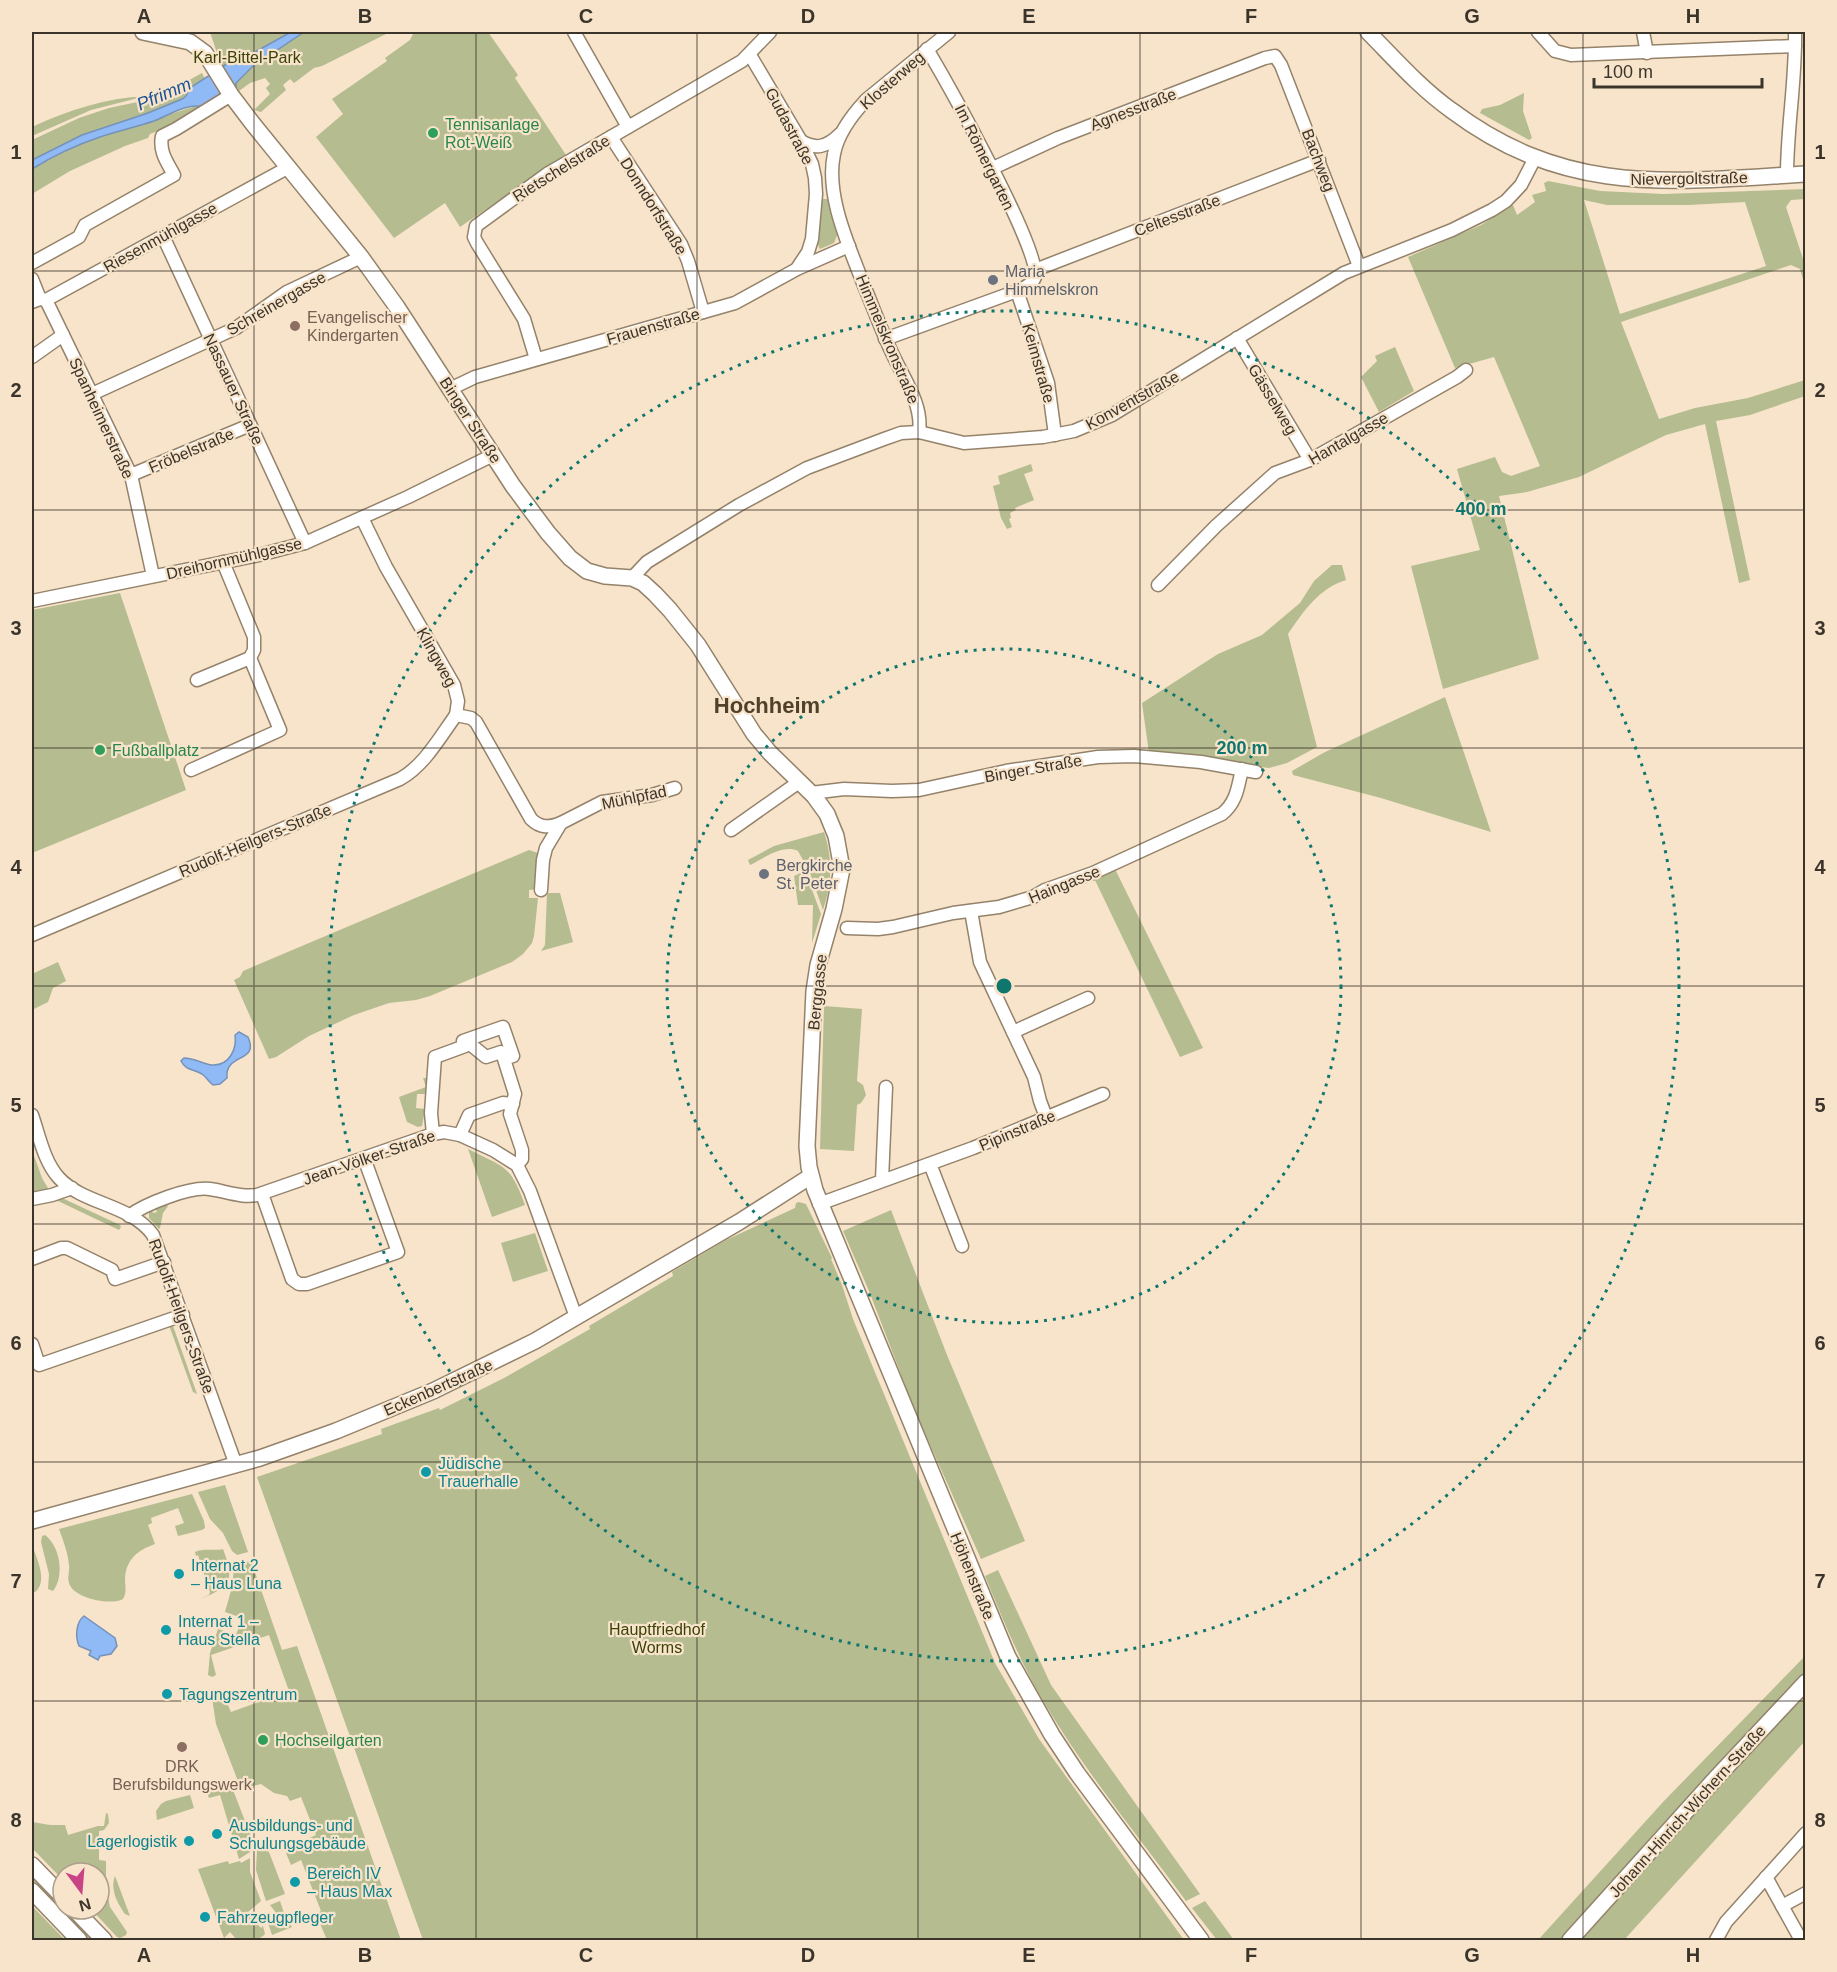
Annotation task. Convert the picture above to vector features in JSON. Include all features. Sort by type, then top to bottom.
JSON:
[{"type":"street","points":[[143,32],[191,37]]},
{"type":"street","points":[[574,32],[628,127]]},
{"type":"street","name":"Rietschelstraße","points":[[536,359],[524,319],[474,237],[476,226],[547,174],[708,82],[750,55],[770,32]]},
{"type":"street","name":"Klosterweg","points":[[801,141],[809,146],[824,146],[832,142],[841,134],[866,100],[949,32]]},
{"type":"street","name":"Nievergoltstraße","points":[[1368,32],[1449,109],[1498,141],[1535,158],[1581,172],[1638,181],[1806,174]]},
{"type":"street","points":[[1538,32],[1551,48],[1566,55],[1795,46]]},
{"type":"street","points":[[1643,32],[1647,53]]},
{"type":"street","points":[[1787,175],[1795,32]]},
{"type":"street","name":"Binger Straße","points":[[191,37],[205,53],[231,94],[361,257],[397,307],[493,455],[548,533],[582,568],[592,574],[632,578]]},
{"type":"street","name":"Im Römergarten","points":[[927,49],[993,168],[1023,236],[1035,270]]},
{"type":"street","name":"Gudastraße","points":[[750,55],[801,141],[812,164],[816,194],[812,239],[805,260],[797,268]]},
{"type":"street","name":"Agnesstraße","points":[[993,168],[1058,138],[1275,56]]},
{"type":"street","name":"Bachweg","points":[[1275,56],[1281,65],[1359,266]]},
{"type":"street","points":[[32,263],[79,237],[86,225],[174,175],[161,149],[162,136],[231,94]]},
{"type":"street","name":"Klosterweg","points":[[841,134],[834,153],[832,181],[834,197],[849,246]]},
{"type":"street","name":"Donndorfstraße","points":[[610,137],[681,244],[703,312]]},
{"type":"street","name":"Konventstraße","points":[[632,578],[647,562],[673,544],[739,505],[807,468],[892,436],[919,432],[972,443],[1055,435],[1084,428],[1112,415],[1359,266],[1422,242],[1492,210],[1506,201],[1521,185],[1535,158]]},
{"type":"street","name":"Celtesstraße","points":[[1035,270],[1319,160]]},
{"type":"street","name":"Riesenmühlgasse","points":[[39,300],[289,167]]},
{"type":"street","name":"Nassauer Straße","points":[[162,236],[305,543]]},
{"type":"street","name":"Frauenstraße","points":[[450,389],[475,377],[735,303],[797,268],[849,246]]},
{"type":"street","name":"Himmelskronstraße","points":[[849,246],[885,339],[917,405],[919,432]]},
{"type":"street","name":"Schreinergasse","points":[[93,394],[247,321],[287,292],[361,257]]},
{"type":"street","points":[[885,339],[1017,291],[1032,282],[1035,270]]},
{"type":"street","name":"Spanheimerstraße","points":[[32,279],[39,300],[63,335],[131,475],[153,576]]},
{"type":"street","name":"Keimstraße","points":[[1017,291],[1048,383],[1055,435]]},
{"type":"street","points":[[32,357],[63,335]]},
{"type":"street","name":"Gässelweg","points":[[1237,338],[1310,460]]},
{"type":"street","name":"Hantalgasse","points":[[1158,585],[1216,526],[1260,484],[1275,473],[1310,460],[1466,370]]},
{"type":"street","name":"Fröbelstraße","points":[[131,475],[250,425]]},
{"type":"street","name":"Dreihornmühlgasse","points":[[32,601],[305,543],[493,455]]},
{"type":"street","name":"Klingweg","points":[[362,518],[386,567],[454,685],[458,701],[456,715]]},
{"type":"street","points":[[197,680],[250,658],[254,650],[254,637],[223,562]]},
{"type":"street","name":"Berggasse","points":[[632,578],[644,583],[685,628],[713,668],[745,721],[777,760],[811,793],[831,821],[842,869],[818,964],[814,991],[807,1146],[811,1176]]},
{"type":"street","points":[[191,770],[280,730],[250,658]]},
{"type":"street","points":[[456,715],[471,718],[476,722],[531,819],[547,827],[561,823]]},
{"type":"street","name":"Rudolf-Heilgers-Straße","points":[[32,935],[408,775],[456,715]]},
{"type":"street","name":"Binger Straße","points":[[811,793],[844,789],[919,790],[1006,771],[1098,757],[1134,756],[1201,762],[1257,772]]},
{"type":"street","name":"Haingasse","points":[[847,928],[878,929],[999,907],[1033,897],[1045,890],[1093,873],[1222,814],[1233,803],[1242,769]]},
{"type":"street","points":[[731,830],[799,782]]},
{"type":"street","name":"Mühlpfad","points":[[561,823],[602,802],[652,795],[675,788]]},
{"type":"street","points":[[541,890],[546,848],[561,823]]},
{"type":"street","points":[[971,911],[980,962],[1038,1085],[1040,1101],[1046,1117]]},
{"type":"street","points":[[1013,1032],[1088,998]]},
{"type":"street","points":[[503,1027],[513,1056],[486,1058],[468,1045],[463,1041],[503,1027]]},
{"type":"street","points":[[433,1134],[431,1113],[435,1057],[468,1045]]},
{"type":"street","points":[[502,1056],[516,1095],[510,1114],[522,1150],[522,1160],[517,1165],[530,1191],[576,1317]]},
{"type":"street","points":[[882,1180],[886,1087]]},
{"type":"street","name":"Pipinstraße","points":[[819,1204],[981,1145],[1103,1094]]},
{"type":"street","points":[[460,1135],[469,1115],[503,1103],[513,1104]]},
{"type":"street","name":"Rudolf-Heilgers-Straße","points":[[32,1115],[51,1168],[59,1178],[72,1188],[129,1216],[150,1230],[164,1262],[236,1465]]},
{"type":"street","name":"Jean-Völker-Straße","points":[[129,1216],[147,1206],[199,1189],[209,1188],[251,1196],[262,1194],[444,1132],[460,1135],[493,1150],[517,1165]]},
{"type":"street","points":[[262,1194],[292,1279],[299,1284],[308,1284],[398,1252],[364,1158]]},
{"type":"street","points":[[930,1164],[962,1246]]},
{"type":"street","name":"Höhenstraße","points":[[811,1176],[819,1204],[1008,1657],[1052,1735],[1077,1773],[1201,1941]]},
{"type":"street","name":"Eckenbertstraße","points":[[32,1521],[236,1465],[336,1431],[433,1391],[511,1354],[739,1222],[811,1176]]},
{"type":"street","points":[[32,1198],[52,1195],[72,1188]]},
{"type":"street","points":[[32,1259],[67,1248],[112,1270],[115,1279],[164,1262]]},
{"type":"street","points":[[32,1344],[39,1365],[183,1315]]},
{"type":"street","name":"Johann-Hinrich-Wichern-Straße","points":[[1570,1941],[1716,1778],[1806,1682]]},
{"type":"street","points":[[1716,1941],[1726,1922],[1806,1833]]},
{"type":"street","points":[[32,1865],[51,1885]]},
{"type":"street","points":[[1766,1877],[1801,1941]]},
{"type":"street","points":[[32,1891],[79,1941]]},
{"type":"street","points":[[1782,1906],[1806,1893]]},
{"type":"street","points":[[85,1921],[104,1941]]},
{"type":"green space","name":"Karl-Bittel-Park","points":[[210,32],[390,32],[314,68],[294,83],[290,79],[283,85],[286,90],[261,112],[254,110],[270,94],[266,88],[270,84],[265,78],[250,83],[239,91],[219,59]]},
{"type":"green space","name":"Tennisanlage Rot-Weiß","points":[[414,32],[488,32],[518,75],[515,78],[566,155],[460,227],[445,203],[394,238],[316,137],[343,114],[332,99],[387,61],[385,58],[410,40]]},
{"type":"green space","points":[[202,73],[205,79],[182,99],[82,135],[32,160],[32,140],[79,118],[166,93]]},
{"type":"green space","points":[[1524,93],[1523,111],[1532,138],[1529,140],[1480,113],[1482,109],[1500,105]]},
{"type":"green space","points":[[146,96],[91,110],[32,136],[32,127],[74,110],[116,99]]},
{"type":"green space","points":[[199,105],[203,107],[173,125],[70,171],[32,194],[32,169],[71,148],[101,136]]},
{"type":"green space","points":[[1548,181],[1600,191],[1663,194],[1805,189],[1805,199],[1791,200],[1786,207],[1805,265],[1805,286],[1800,269],[1791,265],[1621,322],[1659,419],[1695,408],[1748,398],[1805,380],[1805,396],[1750,415],[1716,421],[1750,580],[1739,583],[1705,424],[1666,435],[1579,477],[1527,492],[1499,496],[1539,659],[1443,689],[1411,566],[1480,550],[1457,469],[1495,457],[1502,472],[1511,476],[1540,466],[1494,357],[1455,368],[1408,257],[1481,225],[1513,205],[1517,215],[1535,202],[1532,195],[1546,191],[1544,183]],"holes":[[[1584,200],[1607,205],[1745,202],[1766,266],[1620,314]]]},
{"type":"green space","points":[[821,199],[830,199],[838,233],[834,243],[820,249],[818,245]]},
{"type":"green space","points":[[1395,347],[1414,391],[1379,412],[1361,377],[1377,361],[1375,356]]},
{"type":"green space","points":[[1031,464],[1033,471],[1024,474],[1034,500],[1015,508],[1016,510],[1010,513],[1011,518],[1009,519],[1012,527],[1007,529],[1001,518],[993,486],[1000,484],[998,476]]},
{"type":"green space","points":[[1332,565],[1342,565],[1346,580],[1320,595],[1306,609],[1288,634],[1317,747],[1287,763],[1269,768],[1149,753],[1142,703],[1218,654],[1262,635],[1300,603],[1314,581]]},
{"type":"green space","name":"Fußballplatz","points":[[120,593],[186,790],[32,853],[32,610]]},
{"type":"green space","points":[[1445,697],[1491,832],[1381,798],[1293,775],[1292,771],[1325,752]]},
{"type":"green space","points":[[824,832],[829,852],[830,871],[823,910],[810,873],[798,851],[786,849],[750,865],[748,860],[774,846]]},
{"type":"green space","points":[[529,850],[541,854],[538,889],[529,890],[529,898],[538,898],[534,936],[532,943],[523,954],[512,962],[430,996],[389,1003],[354,1015],[309,1036],[269,1059],[234,980],[240,977],[243,971]]},
{"type":"green space","points":[[1114,867],[1203,1048],[1180,1057],[1093,876]]},
{"type":"green space","points":[[805,871],[821,914],[812,943],[813,905],[798,905],[794,876]]},
{"type":"green space","points":[[547,893],[560,893],[573,942],[541,951],[545,945]]},
{"type":"green space","points":[[58,962],[66,981],[53,988],[48,1002],[32,1010],[32,974]]},
{"type":"green space","points":[[824,1006],[862,1009],[857,1081],[863,1085],[866,1095],[857,1105],[854,1151],[820,1149]]},
{"type":"green space","points":[[423,1078],[427,1078],[426,1094],[417,1094],[416,1108],[425,1109],[422,1126],[418,1127],[407,1122],[399,1097],[426,1087]]},
{"type":"green space","points":[[468,1149],[505,1169],[515,1182],[525,1205],[492,1217]]},
{"type":"green space","points":[[32,1150],[42,1178],[49,1190],[32,1193]]},
{"type":"green space","points":[[62,1198],[121,1227],[119,1230],[56,1200]]},
{"type":"green space","name":"Hauptfriedhof Worms","points":[[796,1203],[806,1204],[832,1258],[853,1319],[995,1663],[1039,1739],[1184,1940],[423,1940],[257,1477],[382,1434],[381,1429],[439,1408],[440,1410],[506,1377],[590,1329],[589,1326],[673,1276],[672,1272],[726,1240],[795,1208]]},
{"type":"green space","points":[[166,1204],[168,1206],[163,1213],[159,1229],[149,1218],[149,1212],[152,1209],[153,1213],[157,1212],[155,1208]]},
{"type":"green space","points":[[891,1210],[947,1355],[1025,1541],[981,1559],[915,1411],[869,1291],[843,1231]]},
{"type":"green space","points":[[535,1233],[548,1271],[513,1282],[501,1243]]},
{"type":"green space","points":[[169,1325],[173,1326],[197,1394],[193,1392]]},
{"type":"green space","points":[[225,1485],[248,1552],[237,1555],[232,1551],[223,1533],[210,1519],[198,1492]]},
{"type":"green space","points":[[192,1494],[205,1528],[178,1536],[175,1526],[184,1523],[178,1508],[151,1518],[152,1523],[148,1525],[155,1544],[138,1552],[130,1561],[126,1572],[123,1599],[110,1602],[101,1601],[77,1593],[72,1588],[68,1581],[68,1556],[59,1529]]},
{"type":"green space","points":[[45,1535],[54,1546],[59,1562],[59,1577],[53,1591],[48,1589],[49,1574],[41,1542],[42,1536]]},
{"type":"green space","points":[[32,1545],[41,1571],[41,1578],[40,1585],[32,1594]]},
{"type":"green space","points":[[223,1549],[229,1568],[228,1581],[219,1590],[209,1595],[198,1555],[196,1556],[195,1552]]},
{"type":"green space","points":[[251,1561],[282,1650],[297,1646],[401,1940],[327,1940],[316,1914],[321,1911],[301,1860],[291,1865],[286,1853],[309,1845],[307,1839],[316,1835],[301,1797],[290,1801],[287,1796],[274,1793],[261,1784],[241,1789],[216,1724],[212,1698],[222,1692],[231,1712],[289,1691],[269,1635],[211,1655],[216,1675],[212,1677],[208,1675],[210,1653],[218,1629],[236,1635],[242,1618],[225,1612],[232,1587],[234,1568]]},
{"type":"green space","points":[[998,1570],[1051,1685],[1200,1894],[1186,1901],[1095,1780],[1061,1730],[1020,1658],[985,1576]]},
{"type":"green space","points":[[1805,1656],[1805,1673],[1560,1940],[1538,1940],[1664,1801]]},
{"type":"green space","points":[[1805,1692],[1805,1741],[1624,1940],[1578,1940]]},
{"type":"green space","points":[[230,1782],[253,1842],[250,1852],[239,1859],[220,1795],[209,1798],[206,1790]]},
{"type":"green space","points":[[190,1795],[194,1808],[157,1820],[156,1811],[161,1804]]},
{"type":"green space","points":[[106,1813],[109,1823],[104,1830],[99,1831],[99,1860],[106,1861],[51,1861],[51,1868],[32,1848],[32,1822],[65,1825],[68,1835],[104,1826]]},
{"type":"green space","points":[[263,1849],[269,1852],[285,1894],[266,1901],[256,1870],[257,1851]]},
{"type":"green space","points":[[250,1858],[250,1872],[261,1901],[247,1913],[261,1928],[263,1926],[265,1934],[256,1940],[245,1941],[237,1940],[230,1932],[224,1938],[198,1869],[228,1861],[229,1864],[240,1861],[241,1863]]},
{"type":"green space","points":[[32,1873],[51,1893],[51,1902],[32,1882]]},
{"type":"green space","points":[[115,1876],[130,1916],[125,1914],[115,1896],[113,1886]]},
{"type":"green space","points":[[280,1901],[286,1919],[292,1927],[272,1935],[268,1923],[277,1914],[270,1905]]},
{"type":"green space","points":[[1205,1901],[1234,1940],[1217,1940],[1192,1908]]},
{"type":"green space","points":[[32,1905],[35,1909],[65,1940],[32,1940]]},
{"type":"green space","points":[[111,1908],[127,1932],[120,1938],[102,1921],[111,1921]]},
{"type":"green space","points":[[69,1921],[78,1921],[96,1940],[87,1940]]},
{"type":"water","points":[[291,32],[304,32],[252,67],[236,83],[236,87],[203,107],[191,106],[154,121],[91,140],[32,169],[32,160],[82,135],[182,99],[190,88],[225,65]]},
{"type":"water","points":[[239,1032],[248,1037],[249,1051],[231,1065],[227,1078],[220,1084],[213,1085],[202,1074],[188,1068],[181,1061],[184,1058],[212,1065],[223,1063],[231,1055],[235,1045],[235,1035]]},
{"type":"water","points":[[84,1616],[115,1638],[117,1646],[111,1654],[100,1656],[98,1660],[89,1655],[91,1651],[79,1646],[77,1630]]},
{"type":"place","name":"Tennisanlage Rot-Weiß","points":[[433,133]]},
{"type":"place","name":"Maria Himmelskron","points":[[993,280]]},
{"type":"place","name":"Evangelischer Kindergarten","points":[[295,326]]},
{"type":"place","name":"Fußballplatz","points":[[100,750]]},
{"type":"place","name":"Bergkirche St. Peter","points":[[764,874]]},
{"type":"place","name":"Jüdische Trauerhalle","points":[[426,1472]]},
{"type":"place","name":"Internat 2 – Haus Luna","points":[[179,1574]]},
{"type":"place","name":"Internat 1 – Haus Stella","points":[[166,1630]]},
{"type":"place","name":"Tagungszentrum","points":[[167,1694]]},
{"type":"place","name":"Hochseilgarten","points":[[263,1740]]},
{"type":"place","name":"DRK Berufsbildungswerk","points":[[182,1747]]},
{"type":"place","name":"Ausbildungs- und Schulungsgebäude","points":[[217,1834]]},
{"type":"place","name":"Lagerlogistik","points":[[189,1841]]},
{"type":"place","name":"Bereich IV – Haus Max","points":[[295,1882]]},
{"type":"place","name":"Fahrzeugpfleger","points":[[205,1917]]},
{"type":"district","name":"Hochheim","points":[[767,705]]},
{"type":"water label","name":"Pfrimm","points":[[164,94]]}]
